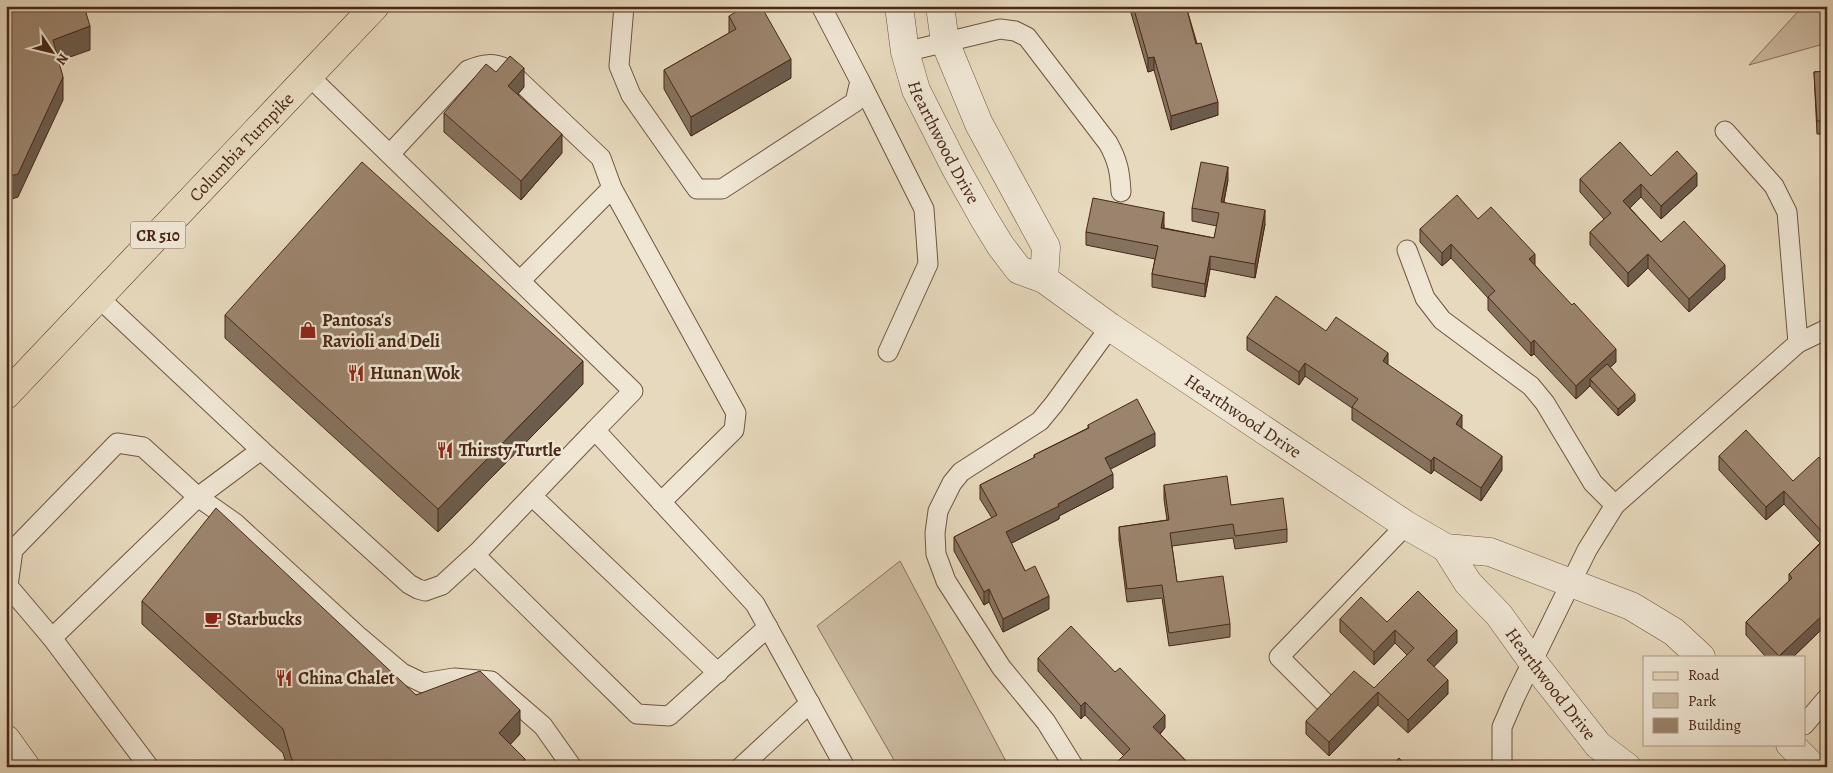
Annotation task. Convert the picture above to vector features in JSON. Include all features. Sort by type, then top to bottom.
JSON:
[{"type":"main road","name":"Columbia Turnpike","points":[[6,395],[373,7]]},
{"type":"street","name":"Hearthwood Drive","points":[[899,6],[905,52],[916,90],[955,167],[1000,245],[1019,270],[1044,279],[1110,327],[1406,525],[1446,548],[1490,552],[1631,606],[1674,632],[1700,656]]},
{"type":"street","points":[[940,6],[945,42],[979,124],[1046,247],[1044,279]]},
{"type":"street","name":"Hearthwood Drive","points":[[1446,548],[1468,583],[1499,615],[1532,661],[1598,745],[1627,767]]},
{"type":"street","points":[[6,739],[26,767]]},
{"type":"lane","points":[[624,6],[619,66],[631,95],[697,189],[722,189],[855,102],[860,81]]},
{"type":"lane","points":[[821,6],[924,209],[928,264],[888,352]]},
{"type":"lane","points":[[905,52],[1000,29],[1014,31],[1027,37],[1108,143],[1117,159],[1121,192]]},
{"type":"lane","points":[[390,154],[468,70],[482,64],[496,64],[507,69],[601,158],[612,188],[736,413],[734,430],[661,502]]},
{"type":"lane","points":[[99,298],[262,450],[409,584],[418,589],[425,590],[442,585],[475,555],[633,391],[309,76]]},
{"type":"lane","points":[[1725,131],[1774,186],[1786,212],[1798,343]]},
{"type":"lane","points":[[520,281],[612,188]]},
{"type":"lane","points":[[1406,250],[1425,298],[1442,320],[1531,386],[1545,403],[1593,483],[1615,505]]},
{"type":"lane","points":[[1074,767],[1046,722],[1001,667],[946,581],[936,554],[935,533],[938,512],[952,483],[961,472],[1040,421],[1110,327]]},
{"type":"lane","points":[[1502,767],[1502,727],[1532,661],[1587,550],[1615,505],[1798,343],[1827,329]]},
{"type":"lane","points":[[595,430],[755,604],[845,767]]},
{"type":"lane","points":[[148,767],[52,638],[8,586],[13,550],[117,443],[143,447],[198,497],[235,523],[357,635],[402,673],[423,683],[454,678],[491,681],[543,726],[572,767]]},
{"type":"lane","points":[[52,638],[198,497],[262,450]]},
{"type":"lane","points":[[532,496],[718,673]]},
{"type":"lane","points":[[1328,706],[1279,656],[1406,525]]},
{"type":"lane","points":[[475,555],[637,714],[669,716],[768,627]]},
{"type":"lane","points":[[1806,735],[1827,698]]},
{"type":"lane","points":[[741,767],[810,703]]},
{"type":"green space","points":[[1803,6],[1827,6],[1827,43],[1749,65]]},
{"type":"green space","points":[[900,561],[1009,767],[898,767],[817,626]]},
{"type":"building","points":[[6,6],[84,6],[90,26],[53,40],[63,77],[18,174],[6,177]]},
{"type":"building","points":[[746,6],[761,6],[791,59],[691,117],[664,70],[736,29],[729,16]]},
{"type":"building","points":[[1133,6],[1186,6],[1196,44],[1201,43],[1218,102],[1171,116],[1154,57],[1148,58]]},
{"type":"building","points":[[510,56],[524,68],[508,86],[562,134],[521,181],[444,113],[486,64],[496,72]]},
{"type":"building","points":[[1827,71],[1827,121],[1817,121],[1814,72]]},
{"type":"building","points":[[1620,142],[1651,176],[1677,151],[1697,173],[1661,206],[1641,184],[1623,201],[1661,242],[1684,221],[1725,265],[1689,299],[1648,254],[1628,273],[1590,232],[1611,213],[1580,179]]},
{"type":"building","points":[[362,162],[583,361],[438,509],[225,315]]},
{"type":"building","points":[[1201,162],[1228,167],[1221,202],[1265,210],[1255,264],[1210,256],[1205,284],[1152,274],[1158,246],[1086,232],[1093,198],[1164,212],[1161,228],[1214,238],[1219,213],[1192,208]]},
{"type":"building","points":[[1457,195],[1478,219],[1491,207],[1535,254],[1529,259],[1572,305],[1574,303],[1616,349],[1576,386],[1534,340],[1531,343],[1488,297],[1495,291],[1451,244],[1442,253],[1420,229]]},
{"type":"building","points":[[1276,296],[1326,331],[1336,317],[1388,353],[1383,361],[1462,415],[1456,424],[1502,456],[1481,488],[1434,457],[1431,461],[1352,407],[1358,399],[1305,363],[1299,372],[1247,337]]},
{"type":"building","points":[[1607,364],[1635,394],[1618,409],[1590,379]]},
{"type":"building","points":[[1137,399],[1155,433],[1105,458],[1113,474],[1058,504],[1059,506],[1006,532],[1025,571],[1035,566],[1049,596],[1003,619],[989,589],[984,592],[954,537],[997,515],[980,485],[1035,457],[1034,455],[1089,428],[1088,425]]},
{"type":"building","points":[[1746,430],[1793,481],[1819,457],[1827,466],[1827,537],[1784,491],[1766,507],[1719,456]]},
{"type":"building","points":[[1227,476],[1231,505],[1283,498],[1287,529],[1235,536],[1233,524],[1170,533],[1177,582],[1223,576],[1230,624],[1169,633],[1162,585],[1127,589],[1119,527],[1169,520],[1164,485]]},
{"type":"building","points":[[216,508],[416,695],[480,671],[520,710],[499,733],[525,759],[515,767],[296,767],[283,729],[142,601]]},
{"type":"building","points":[[1827,537],[1827,605],[1822,609],[1825,613],[1779,656],[1746,622],[1792,578],[1789,574]]},
{"type":"building","points":[[1418,591],[1457,630],[1427,660],[1448,680],[1408,720],[1378,692],[1329,742],[1306,721],[1354,671],[1374,688],[1414,648],[1395,630],[1374,652],[1340,619],[1361,597],[1387,622]]},
{"type":"building","points":[[1071,626],[1115,672],[1120,668],[1165,715],[1153,727],[1192,767],[1117,767],[1114,765],[1130,749],[1085,702],[1081,706],[1038,658]]},
{"type":"building","points":[[1399,758],[1407,767],[1390,767]]},
{"type":"place","name":"Pantosa's Ravioli and Deli","points":[[308,330]]},
{"type":"place","name":"Hunan Wok","points":[[356,373]]},
{"type":"place","name":"Thirsty Turtle","points":[[445,450]]},
{"type":"place","name":"Starbucks","points":[[213,619]]},
{"type":"place","name":"China Chalet","points":[[284,678]]}]
